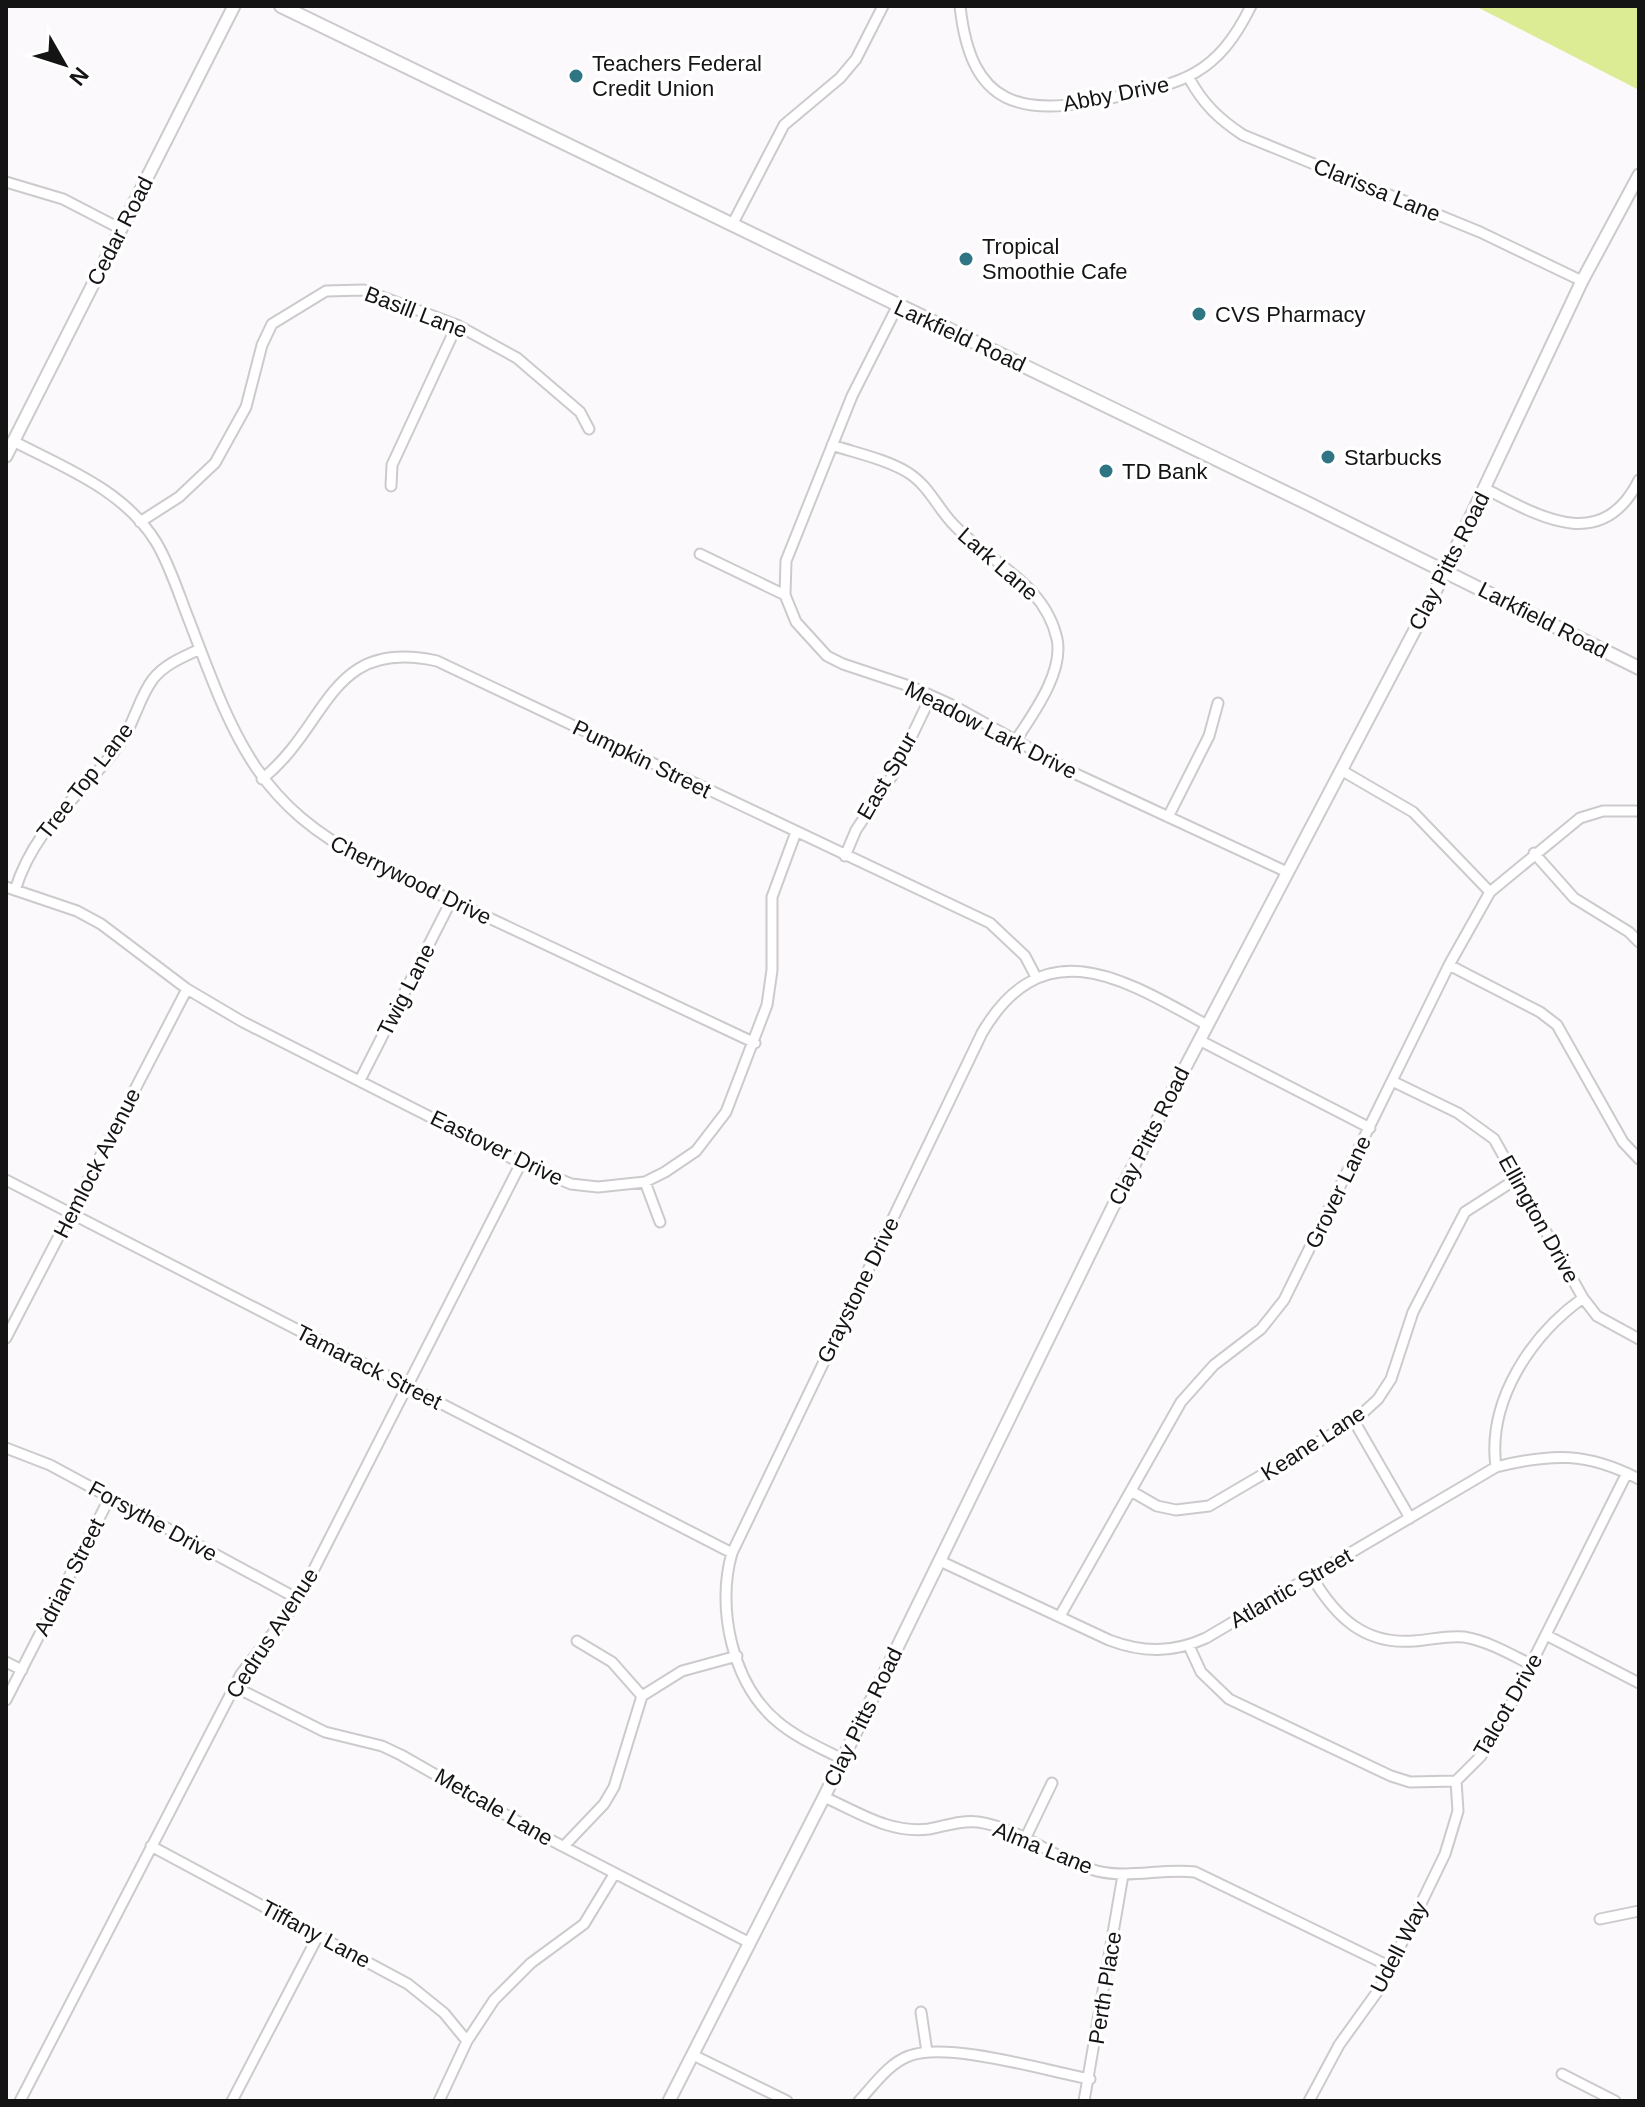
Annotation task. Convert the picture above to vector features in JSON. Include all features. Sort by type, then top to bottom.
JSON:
[{"type":"main road","name":"Larkfield Road","points":[[281,6],[733,223],[897,307],[1639,668]]},
{"type":"street","name":"Cedar Road","points":[[6,456],[234,6]]},
{"type":"street","points":[[733,223],[784,125],[840,78],[856,59],[883,6]]},
{"type":"street","name":"Abby Drive","points":[[960,6],[971,58],[984,80],[1021,105],[1073,106],[1189,78],[1225,48],[1251,6]]},
{"type":"street","name":"Clarissa Lane","points":[[1189,78],[1200,100],[1219,119],[1243,135],[1480,232],[1582,281]]},
{"type":"street","name":"Clay Pitts Road","points":[[669,2101],[824,1797],[1125,1182],[1445,571],[1582,281],[1639,175]]},
{"type":"street","points":[[6,182],[63,199],[121,229]]},
{"type":"street","name":"Basill Lane","points":[[140,522],[199,481],[228,445],[246,407],[262,345],[272,324],[326,291],[364,290],[457,325],[517,358],[580,412],[589,429]]},
{"type":"street","points":[[700,554],[785,595],[786,561],[852,396],[897,307]]},
{"type":"street","points":[[391,486],[392,465],[457,325]]},
{"type":"street","name":"Cherrywood Drive","points":[[13,441],[104,488],[156,542],[235,735],[262,779],[292,813],[333,844],[755,1043]]},
{"type":"street","name":"Lark Lane","points":[[832,445],[908,473],[925,487],[953,525],[1029,587],[1043,604],[1057,641],[1055,662],[1045,690],[1016,740]]},
{"type":"street","points":[[1486,489],[1550,521],[1566,525],[1600,520],[1636,492],[1639,480]]},
{"type":"street","name":"Meadow Lark Drive","points":[[785,595],[796,622],[827,656],[931,696],[1076,774],[1287,872]]},
{"type":"street","name":"Tree Top Lane","points":[[11,889],[39,836],[120,744],[154,679],[172,662],[200,649]]},
{"type":"street","name":"Pumpkin Street","points":[[262,779],[299,741],[345,677],[369,661],[393,655],[416,656],[457,670],[990,923],[1025,956],[1036,977]]},
{"type":"street","name":"East Spur","points":[[845,856],[856,830],[894,773],[931,696]]},
{"type":"street","points":[[1168,817],[1209,736],[1218,703]]},
{"type":"street","points":[[1341,770],[1413,812],[1490,892]]},
{"type":"street","name":"Grover Lane","points":[[1060,1616],[1181,1402],[1214,1365],[1261,1329],[1284,1300],[1449,965],[1490,892],[1580,818],[1603,811],[1639,811]]},
{"type":"street","name":"Eastover Drive","points":[[11,889],[77,911],[101,924],[187,989],[243,1022],[521,1163],[571,1184],[598,1187],[645,1182],[680,1162],[711,1134],[726,1112],[755,1043],[772,970],[772,897],[796,832]]},
{"type":"street","points":[[1534,853],[1574,898],[1629,932],[1639,942]]},
{"type":"street","name":"Twig Lane","points":[[360,1080],[451,901]]},
{"type":"street","points":[[1449,965],[1531,1007],[1557,1025],[1623,1142],[1639,1159]]},
{"type":"street","name":"Graystone Drive","points":[[842,1759],[776,1721],[748,1685],[737,1656],[725,1605],[725,1578],[732,1553],[982,1033],[1003,1000],[1036,977],[1058,972],[1095,971],[1135,985],[1207,1025]]},
{"type":"street","name":"Hemlock Avenue","points":[[6,1338],[187,989]]},
{"type":"street","points":[[1199,1040],[1370,1128]]},
{"type":"street","name":"Ellington Drive","points":[[1392,1081],[1477,1125],[1494,1139],[1583,1298],[1597,1316],[1639,1339]]},
{"type":"street","name":"Cedrus Avenue","points":[[20,2101],[249,1659],[298,1599],[521,1163]]},
{"type":"street","name":"Keane Lane","points":[[1131,1491],[1157,1506],[1176,1510],[1209,1506],[1354,1421],[1378,1399],[1391,1379],[1413,1312],[1465,1212],[1518,1178]]},
{"type":"street","name":"Tamarack Street","points":[[6,1180],[732,1553]]},
{"type":"street","points":[[645,1182],[660,1222]]},
{"type":"street","points":[[1496,1467],[1495,1428],[1525,1360],[1548,1325],[1583,1298]]},
{"type":"street","points":[[1354,1421],[1410,1518]]},
{"type":"street","name":"Forsythe Drive","points":[[6,1448],[50,1465],[298,1599]]},
{"type":"street","name":"Atlantic Street","points":[[940,1561],[1130,1648],[1166,1651],[1189,1646],[1496,1467],[1546,1456],[1591,1458],[1639,1479]]},
{"type":"street","name":"Talcot Drive","points":[[1456,1781],[1490,1744],[1548,1636],[1627,1473]]},
{"type":"street","name":"Adrian Street","points":[[6,1700],[110,1497]]},
{"type":"street","points":[[1312,1577],[1328,1603],[1346,1623],[1364,1634],[1398,1642],[1461,1637],[1503,1650],[1532,1665]]},
{"type":"street","points":[[1548,1636],[1639,1683]]},
{"type":"street","points":[[577,1641],[612,1662],[642,1696]]},
{"type":"street","points":[[1189,1646],[1201,1672],[1229,1699],[1391,1776],[1421,1783],[1456,1781]]},
{"type":"street","points":[[564,1846],[604,1804],[614,1787],[642,1696],[682,1671],[737,1656]]},
{"type":"street","points":[[6,1662],[22,1670]]},
{"type":"street","name":"Metcale Lane","points":[[235,1687],[325,1732],[382,1746],[401,1755],[564,1846],[748,1942]]},
{"type":"street","name":"Udell Way","points":[[1309,2101],[1339,2045],[1380,1988],[1454,1833],[1458,1811],[1456,1781]]},
{"type":"street","points":[[1026,1837],[1052,1783]]},
{"type":"street","name":"Alma Lane","points":[[824,1797],[883,1824],[907,1830],[976,1821],[1026,1837],[1080,1866],[1123,1875],[1174,1869],[1195,1872],[1391,1967]]},
{"type":"street","name":"Tiffany Lane","points":[[151,1846],[427,1997],[467,2041]]},
{"type":"street","points":[[439,2101],[467,2041],[513,1979],[584,1924],[615,1873]]},
{"type":"street","name":"Perth Place","points":[[1084,2101],[1123,1875]]},
{"type":"street","points":[[1600,1919],[1639,1911]]},
{"type":"street","points":[[232,2101],[318,1936]]},
{"type":"street","points":[[921,2012],[927,2052]]},
{"type":"street","points":[[859,2101],[883,2074],[907,2056],[927,2052],[962,2054],[1090,2079]]},
{"type":"street","points":[[693,2055],[787,2101]]},
{"type":"street","points":[[1562,2074],[1615,2101]]},
{"type":"green space","points":[[1475,6],[1639,6],[1639,90]]},
{"type":"place","name":"Teachers Federal Credit Union","points":[[576,76]]},
{"type":"place","name":"Tropical Smoothie Cafe","points":[[966,259]]},
{"type":"place","name":"CVS Pharmacy","points":[[1199,314]]},
{"type":"place","name":"Starbucks","points":[[1328,457]]},
{"type":"place","name":"TD Bank","points":[[1106,471]]}]
